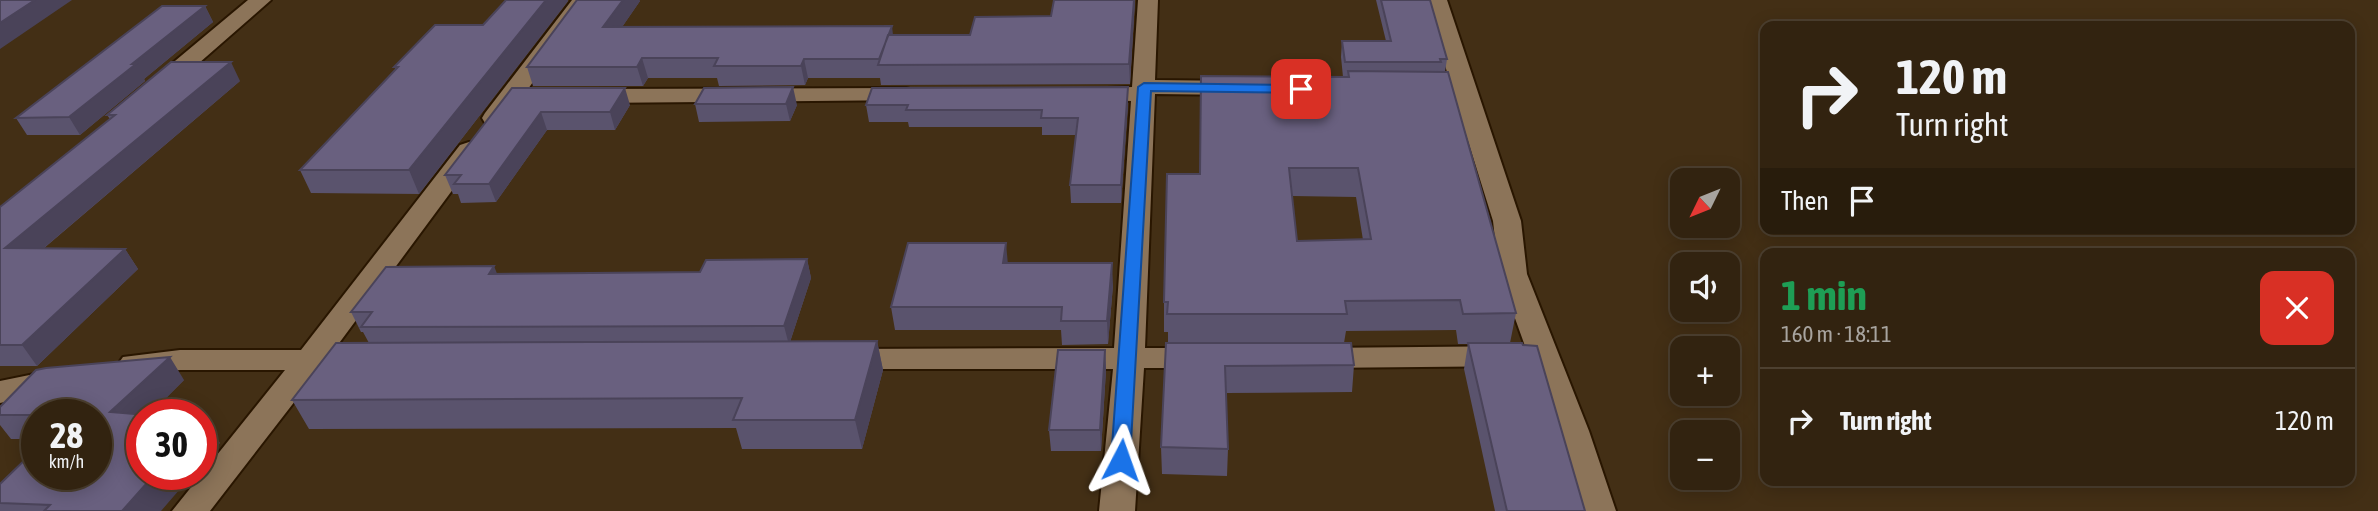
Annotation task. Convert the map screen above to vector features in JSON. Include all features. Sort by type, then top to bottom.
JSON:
[{"type":"street","points":[[141,101],[261,0]]},
{"type":"street","points":[[190,511],[524,96],[583,0]]},
{"type":"street","points":[[1117,511],[1129,359],[1148,0]]},
{"type":"street","points":[[1437,0],[1507,221],[1513,274],[1542,356],[1573,431],[1598,511]]},
{"type":"street","points":[[1061,94],[1255,88]]},
{"type":"street","points":[[1418,90],[1463,89]]},
{"type":"street","points":[[565,96],[923,95]]},
{"type":"street","points":[[1294,358],[1542,356]]},
{"type":"street","points":[[823,359],[1225,358]]},
{"type":"street","points":[[0,392],[136,364],[180,360],[393,360]]},
{"type":"building","points":[[0,0],[35,0],[0,23]]},
{"type":"building","points":[[506,0],[546,0],[409,170],[300,170],[435,25],[483,25]]},
{"type":"building","points":[[577,0],[623,0],[603,27],[892,26],[879,59],[804,59],[801,66],[714,66],[718,58],[642,58],[637,67],[527,67]]},
{"type":"building","points":[[1054,0],[1134,0],[1129,64],[878,65],[888,35],[970,35],[975,17],[1051,16]]},
{"type":"building","points":[[1381,0],[1430,0],[1447,59],[1440,59],[1441,62],[1345,62],[1342,41],[1391,41]]},
{"type":"building","points":[[162,6],[205,6],[69,117],[16,118]]},
{"type":"building","points":[[171,62],[231,62],[5,248],[125,249],[22,345],[0,345],[0,207],[115,115],[107,115]]},
{"type":"building","points":[[1348,71],[1448,72],[1516,313],[1463,314],[1460,300],[1345,301],[1347,314],[1167,314],[1168,302],[1164,302],[1167,174],[1200,174],[1201,76],[1349,77]],"holes":[[[1289,168],[1358,168],[1371,239],[1297,241]]]},
{"type":"building","points":[[793,87],[786,104],[695,104],[704,88]]},
{"type":"building","points":[[1128,87],[1121,185],[1070,185],[1078,118],[1041,118],[1042,110],[906,110],[908,105],[866,105],[872,88]]},
{"type":"building","points":[[512,88],[625,88],[610,112],[541,112],[489,184],[454,184],[461,175],[445,175]]},
{"type":"building","points":[[908,243],[1006,243],[1003,263],[1112,263],[1107,321],[1061,321],[1062,307],[891,307]]},
{"type":"building","points":[[807,259],[784,326],[361,327],[372,312],[351,312],[386,267],[494,266],[489,274],[700,272],[706,260]]},
{"type":"building","points":[[877,341],[855,420],[733,420],[742,398],[292,400],[336,343]]},
{"type":"building","points":[[1166,343],[1351,343],[1354,365],[1225,366],[1228,449],[1161,447]]},
{"type":"building","points":[[1468,343],[1522,343],[1537,346],[1585,511],[1507,511]]},
{"type":"building","points":[[1058,350],[1105,350],[1100,430],[1049,430]]},
{"type":"building","points":[[170,357],[112,410],[112,399],[21,399],[21,415],[0,415],[0,407],[36,370]]},
{"type":"building","points":[[112,412],[126,413],[126,490],[141,490],[122,511],[44,511],[50,505],[0,503],[0,484],[21,464],[21,490],[112,490]]},
{"type":"route","points":[[1121,460],[1144,87],[1301,89]]}]
